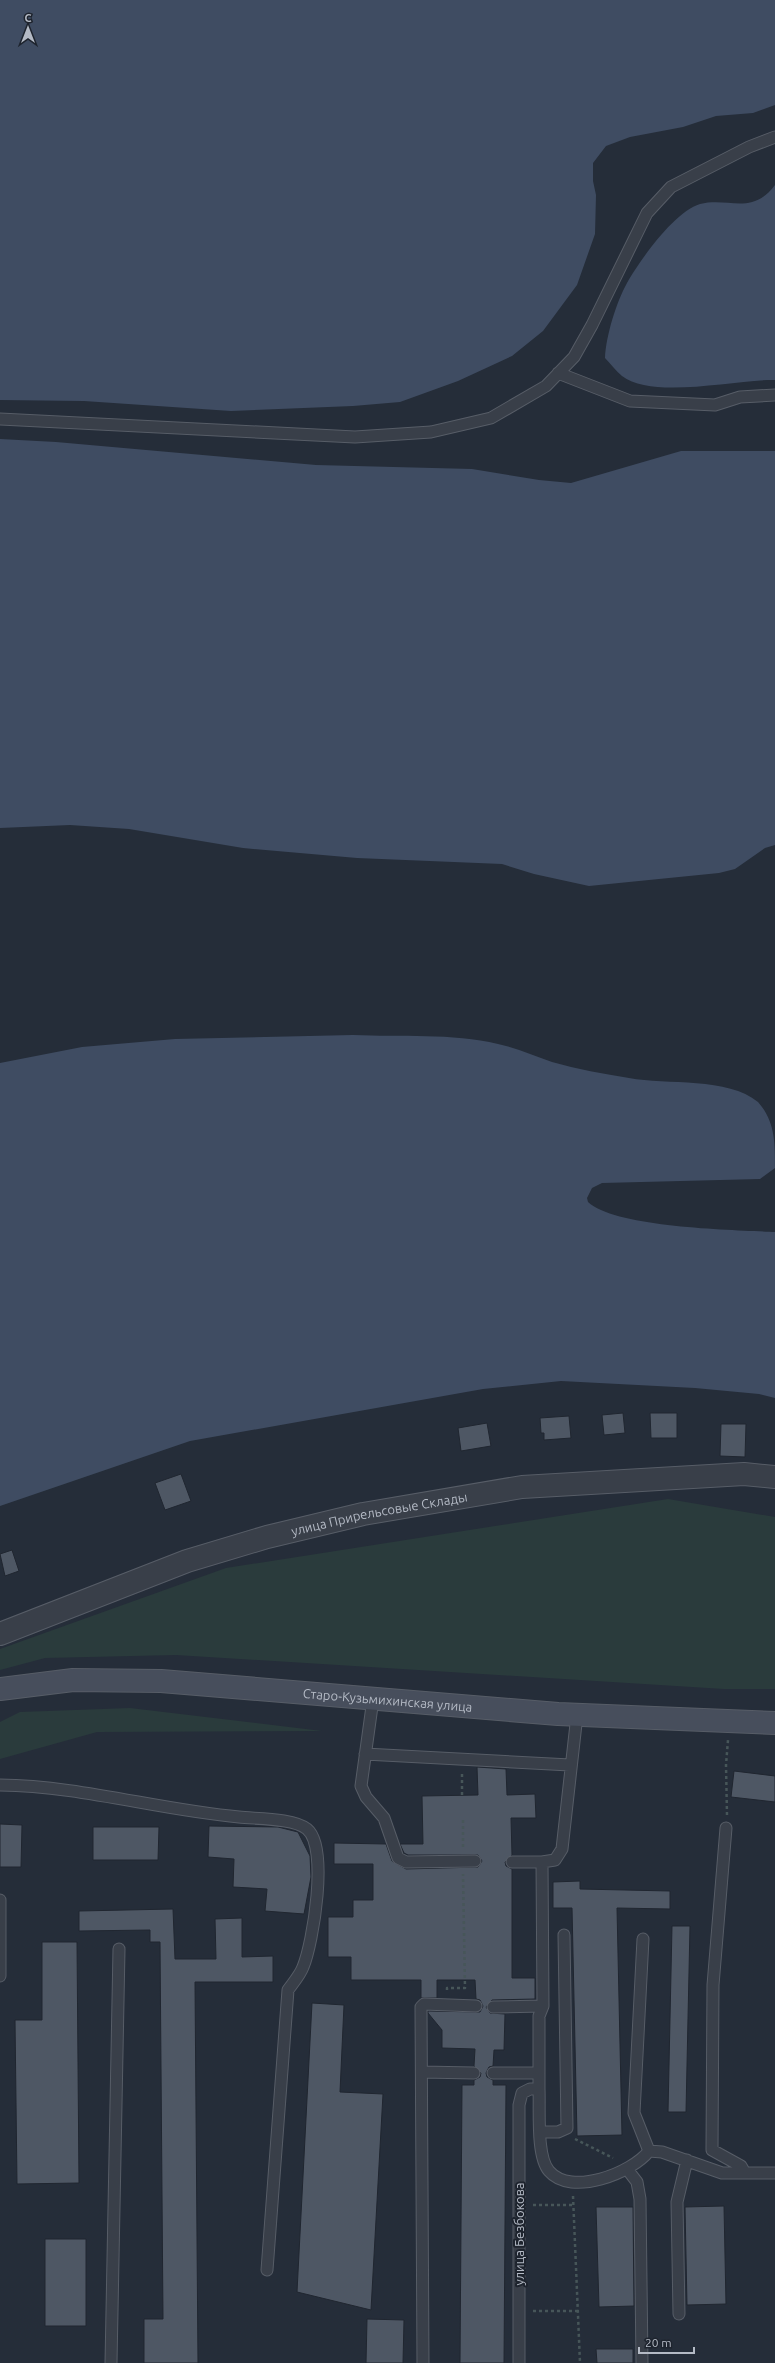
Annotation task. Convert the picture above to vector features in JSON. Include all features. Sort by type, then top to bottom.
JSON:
[{"type":"main road","name":"Старо-Кузьмихинская улица","points":[[0,1689],[35,1683],[113,1679],[206,1683],[372,1699],[577,1715],[775,1723]]},
{"type":"street","name":"улица Прирельсовые Склады","points":[[0,1634],[187,1561],[267,1537],[363,1514],[522,1487],[744,1474],[775,1477]]},
{"type":"lane","points":[[0,419],[356,437],[431,432],[492,418],[546,386],[574,357],[592,325],[647,213],[671,187],[749,147],[775,137]]},
{"type":"lane","points":[[558,373],[630,401],[715,405],[740,397],[775,395]]},
{"type":"lane","points":[[372,1699],[361,1786],[366,1797],[384,1818],[398,1858],[406,1862],[475,1861]]},
{"type":"lane","points":[[512,1862],[542,1862],[555,1860],[562,1849],[570,1765],[577,1715]]},
{"type":"lane","points":[[365,1754],[570,1765]]},
{"type":"lane","points":[[0,1785],[86,1793],[212,1815],[287,1822],[307,1829],[317,1846],[319,1865],[315,1909],[303,1967],[288,1990],[267,2270]]},
{"type":"lane","points":[[726,1828],[713,1985],[712,2150],[741,2166],[745,2173]]},
{"type":"lane","points":[[542,1862],[542,2006],[539,2016],[539,2089],[544,2160],[550,2172],[562,2180],[576,2181],[602,2179],[627,2170],[642,2160],[648,2151]]},
{"type":"lane","points":[[0,1900],[0,1976]]},
{"type":"lane","points":[[541,2132],[558,2132],[567,2128],[564,1935]]},
{"type":"lane","points":[[643,1939],[634,2113],[648,2151]]},
{"type":"lane","points":[[111,2363],[119,1949]]},
{"type":"lane","points":[[423,2363],[421,2007],[424,2004],[476,2006]]},
{"type":"lane","points":[[493,2007],[542,2006]]},
{"type":"lane","points":[[422,2072],[474,2073]]},
{"type":"lane","points":[[493,2073],[539,2073]]},
{"type":"lane","name":"улица Безбокова","points":[[519,2363],[519,2105],[522,2093],[530,2089],[539,2089]]},
{"type":"lane","points":[[648,2151],[662,2152],[722,2172],[775,2173]]},
{"type":"lane","points":[[679,2314],[677,2202],[687,2160]]},
{"type":"lane","points":[[627,2170],[637,2182],[640,2199],[642,2363]]},
{"type":"path","points":[[726,1828],[726,1765],[730,1722]]},
{"type":"path","points":[[462,1759],[462,1795]]},
{"type":"path","points":[[463,1820],[463,1834]]},
{"type":"path","points":[[447,1988],[465,1988],[463,1862]]},
{"type":"path","points":[[567,2128],[570,2136],[598,2150],[618,2162],[627,2170]]},
{"type":"path","points":[[576,2181],[573,2205],[580,2363]]},
{"type":"path","points":[[542,2205],[573,2205]]},
{"type":"path","points":[[542,2311],[578,2311]]},
{"type":"shaded area","points":[[668,1499],[775,1517],[775,1689],[724,1689],[176,1655],[45,1658],[0,1670],[0,1649],[226,1568]]},
{"type":"shaded area","points":[[130,1708],[322,1731],[97,1732],[0,1759],[0,1722],[20,1712]]},
{"type":"water","points":[[0,0],[775,0],[775,105],[753,113],[716,116],[683,127],[630,137],[606,146],[593,163],[593,181],[596,195],[595,234],[577,285],[543,331],[512,356],[458,381],[400,402],[353,406],[231,411],[84,401],[0,400]]},
{"type":"water","points":[[775,185],[775,380],[674,388],[654,387],[636,383],[622,376],[605,358],[612,320],[627,283],[649,250],[669,226],[690,208],[711,202],[740,204],[749,203],[758,200]]},
{"type":"water","points":[[0,439],[56,442],[316,465],[472,469],[539,480],[571,483],[681,451],[775,451],[775,845],[765,848],[735,869],[719,873],[589,886],[534,874],[502,864],[357,858],[243,848],[129,829],[70,825],[0,828]]},
{"type":"water","points":[[353,1035],[463,1038],[498,1044],[552,1062],[600,1073],[644,1080],[714,1085],[745,1094],[758,1102],[764,1109],[771,1124],[775,1149],[775,1168],[760,1179],[602,1183],[592,1188],[587,1198],[588,1202],[602,1211],[649,1222],[677,1226],[775,1232],[775,1398],[759,1394],[695,1388],[561,1381],[483,1389],[190,1441],[0,1506],[0,1063],[82,1047],[175,1039]]},
{"type":"building","points":[[623,1413],[625,1433],[604,1435],[602,1415]]},
{"type":"building","points":[[650,1413],[677,1413],[677,1438],[651,1438]]},
{"type":"building","points":[[569,1416],[571,1438],[544,1440],[544,1433],[541,1433],[540,1418]]},
{"type":"building","points":[[487,1423],[491,1446],[461,1451],[458,1428]]},
{"type":"building","points":[[721,1424],[746,1424],[745,1457],[720,1456]]},
{"type":"building","points":[[181,1474],[191,1501],[165,1510],[155,1483]]},
{"type":"building","points":[[12,1550],[19,1571],[5,1576],[0,1554]]},
{"type":"building","points":[[477,1767],[506,1769],[507,1795],[535,1794],[536,1818],[511,1818],[512,1855],[505,1862],[506,1866],[512,1869],[512,1978],[535,1978],[535,1999],[492,2000],[486,2007],[490,2013],[505,2014],[504,2050],[494,2050],[493,2066],[489,2067],[486,2073],[487,2077],[493,2080],[493,2085],[506,2085],[504,2363],[460,2363],[462,2085],[474,2085],[474,2080],[480,2077],[481,2073],[474,2066],[475,2049],[442,2048],[442,2030],[428,2013],[428,2011],[480,2012],[483,2006],[480,2000],[476,1999],[475,1980],[437,1980],[437,1998],[421,1998],[421,1980],[351,1980],[351,1957],[328,1957],[328,1917],[353,1917],[353,1900],[373,1900],[373,1864],[334,1864],[334,1843],[386,1844],[392,1861],[406,1869],[478,1867],[482,1861],[478,1855],[408,1855],[404,1853],[400,1844],[423,1844],[422,1796],[478,1795]]},
{"type":"building","points":[[734,1771],[775,1776],[775,1802],[731,1797]]},
{"type":"building","points":[[0,1824],[22,1825],[21,1867],[0,1867]]},
{"type":"building","points":[[209,1826],[278,1827],[298,1832],[310,1856],[311,1877],[304,1914],[265,1911],[267,1889],[233,1887],[234,1859],[208,1857]]},
{"type":"building","points":[[93,1827],[159,1827],[158,1860],[93,1860]]},
{"type":"building","points":[[580,1881],[580,1889],[670,1891],[670,1909],[617,1908],[622,2135],[577,2136],[572,1908],[553,1908],[553,1882]]},
{"type":"building","points":[[173,1909],[175,1959],[216,1959],[215,1919],[242,1918],[242,1957],[273,1956],[273,1982],[195,1982],[198,2363],[144,2363],[144,2319],[163,2319],[160,1942],[150,1942],[150,1930],[79,1931],[79,1911]]},
{"type":"building","points":[[672,1926],[690,1926],[686,2112],[668,2112]]},
{"type":"building","points":[[42,1942],[77,1942],[79,2183],[17,2184],[15,2020],[42,2020]]},
{"type":"building","points":[[312,2003],[344,2005],[340,2092],[383,2094],[371,2310],[297,2292]]},
{"type":"building","points":[[724,2206],[726,2304],[687,2305],[685,2207]]},
{"type":"building","points":[[596,2207],[633,2207],[634,2306],[599,2307]]},
{"type":"building","points":[[45,2239],[86,2239],[86,2326],[45,2326]]},
{"type":"building","points":[[367,2319],[404,2320],[403,2363],[366,2363]]},
{"type":"building","points":[[596,2349],[633,2349],[633,2363],[597,2363]]}]
